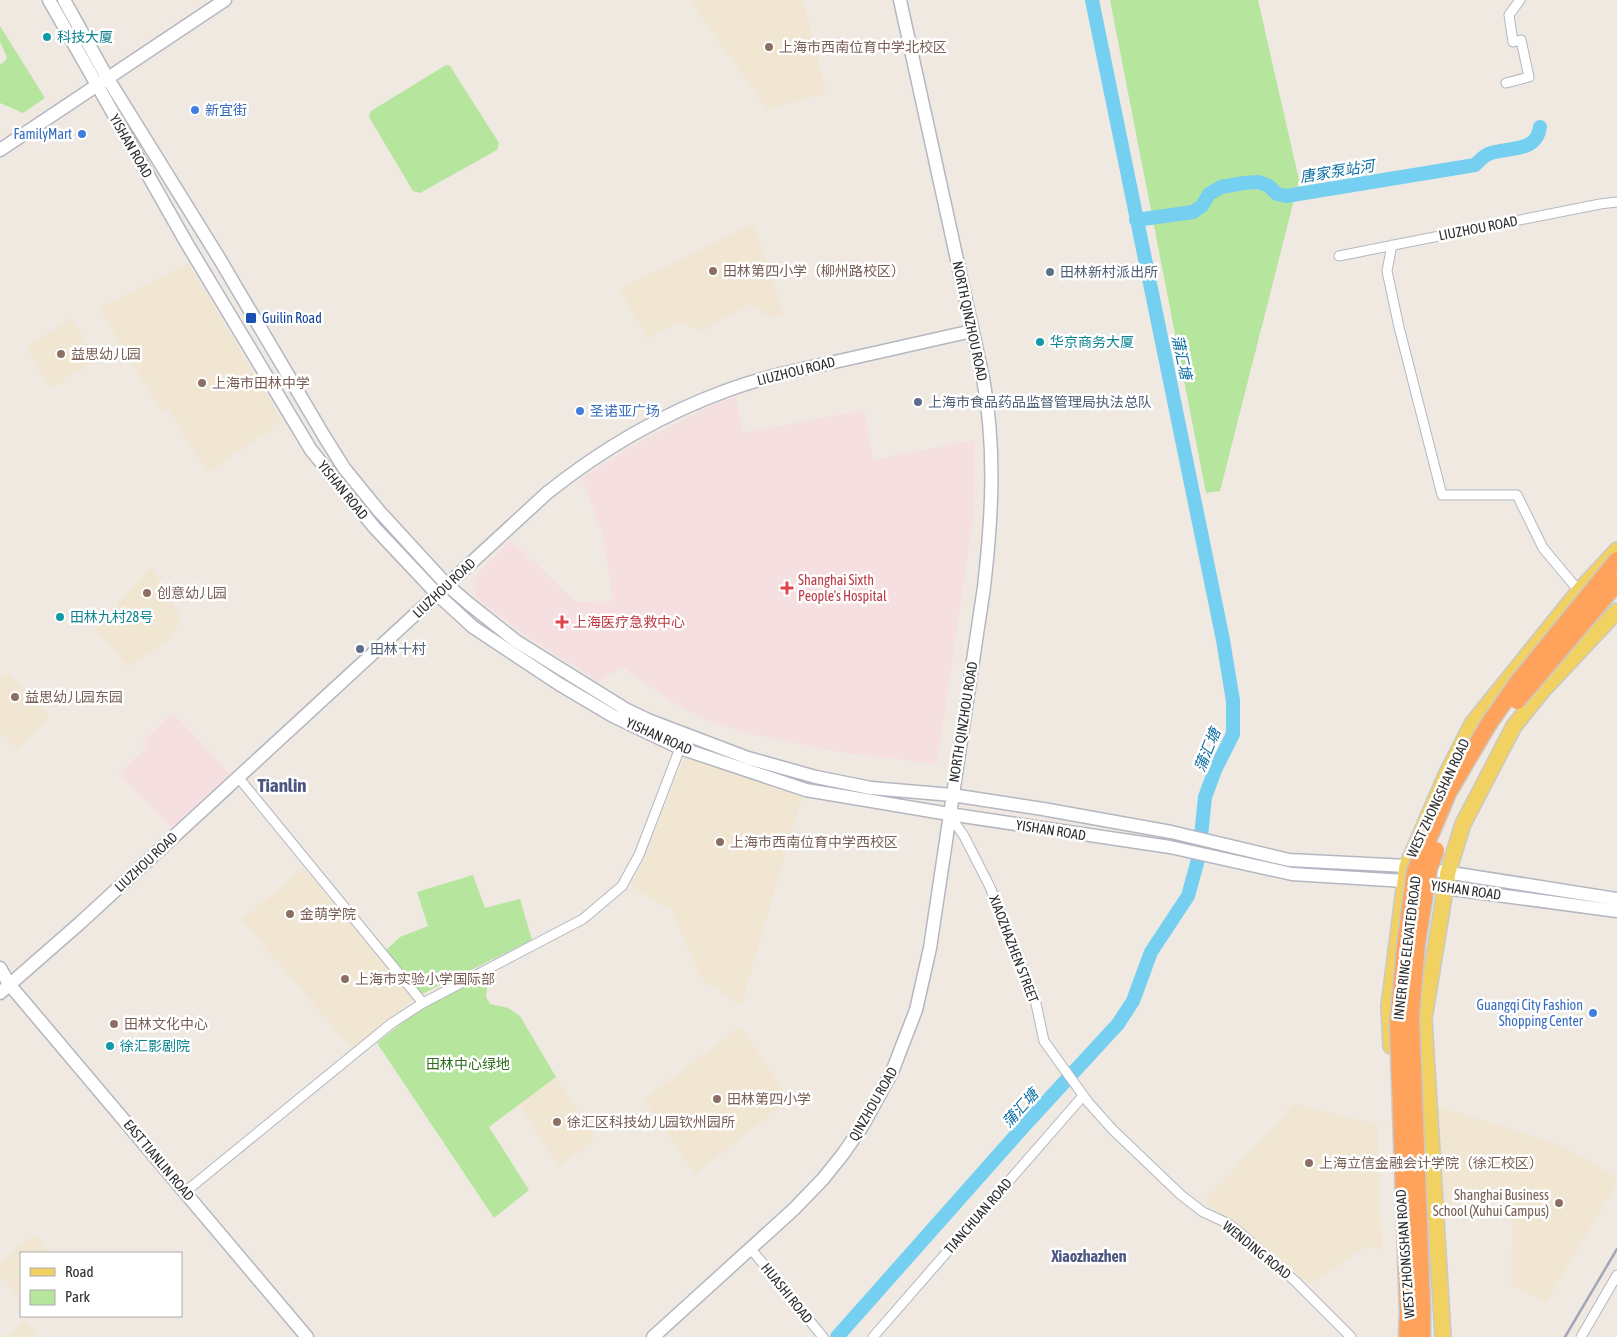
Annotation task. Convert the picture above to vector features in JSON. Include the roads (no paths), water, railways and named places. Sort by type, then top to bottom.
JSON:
[{"type":"highway","name":"INNER RING ELEVATED ROAD","points":[[1409,1337],[1398,1025],[1405,947],[1415,871],[1448,793],[1488,725],[1517,683],[1617,560]]},
{"type":"highway","name":"INNER RING ELEVATED ROAD","points":[[1422,1337],[1411,1014],[1418,943],[1429,868],[1459,795],[1498,729],[1523,693],[1617,583]]},
{"type":"main road","name":"YISHAN ROAD","points":[[49,0],[219,258],[344,468],[379,512],[446,584],[492,624],[578,680],[648,720],[748,758],[806,775],[871,788],[952,795],[1172,832],[1289,860],[1406,874],[1445,888],[1617,911]]},
{"type":"main road","name":"YISHAN ROAD","points":[[64,0],[102,83],[186,242],[311,450],[374,527],[436,594],[473,627],[559,684],[613,716],[680,748],[806,790],[949,814],[1170,847],[1292,874],[1448,872],[1617,899]]},
{"type":"main road","points":[[0,150],[225,0]]},
{"type":"main road","name":"NORTH QINZHOU ROAD","points":[[900,0],[983,378],[988,407],[992,459],[992,499],[984,587],[952,795]]},
{"type":"main road","name":"LIUZHOU ROAD","points":[[5,988],[80,923],[547,492],[607,448],[668,416],[722,392],[771,377],[972,331]]},
{"type":"main road","name":"WEST ZHONGSHAN ROAD","points":[[1409,1337],[1388,1006],[1406,874],[1446,775],[1472,724],[1579,592],[1617,550]]},
{"type":"main road","points":[[1443,1337],[1424,1019],[1448,872],[1462,824],[1514,726],[1543,690],[1617,611]]},
{"type":"main road","name":"QINZHOU ROAD","points":[[653,1337],[794,1208],[843,1154],[863,1125],[892,1072],[916,1010],[924,978],[952,795]]},
{"type":"main road","name":"EAST TIANLIN ROAD","points":[[0,968],[5,988],[186,1192],[307,1337]]},
{"type":"street","points":[[1506,83],[1529,77],[1521,40],[1513,42],[1509,15],[1520,0]]},
{"type":"street","name":"LIUZHOU ROAD","points":[[1339,256],[1617,202]]},
{"type":"street","points":[[1392,245],[1387,270],[1399,327],[1442,495],[1517,495],[1544,548],[1579,592]]},
{"type":"street","points":[[186,1192],[392,1023],[423,1003],[583,919],[622,886],[639,855],[680,748]]},
{"type":"street","points":[[238,777],[423,1003]]},
{"type":"street","name":"XIAOZHAZHEN STREET","points":[[949,814],[964,836],[989,885],[1022,962],[1035,999],[1044,1042],[1074,1084]]},
{"type":"street","name":"WENDING ROAD","points":[[1074,1084],[1112,1129],[1181,1194],[1203,1212],[1227,1223],[1239,1232],[1295,1281],[1351,1337]]},
{"type":"street","name":"TIANCHUAN ROAD","points":[[873,1337],[1083,1096]]},
{"type":"street","name":"HUASHI ROAD","points":[[751,1249],[821,1334]]},
{"type":"street","points":[[1581,1337],[1617,1275]]},
{"type":"waterway","name":"蒲汇塘","points":[[837,1337],[1025,1125],[1118,1024],[1133,1001],[1151,952],[1188,896],[1199,856],[1205,797],[1215,770],[1233,734],[1233,701],[1223,640],[1092,0]]},
{"type":"waterway","name":"唐家泵站河","points":[[1136,220],[1193,212],[1202,206],[1209,194],[1221,187],[1244,183],[1258,182],[1269,186],[1277,194],[1286,196],[1475,165],[1489,154],[1528,145],[1534,141],[1540,127]]},
{"type":"railway","points":[[1565,1337],[1617,1249]]},
{"type":"place","name":"科技大厦","points":[[47,37]]},
{"type":"place","name":"上海市西南位育中学北校区","points":[[769,47]]},
{"type":"place","name":"新宜街","points":[[195,110]]},
{"type":"place","name":"FamilyMart","points":[[82,134]]},
{"type":"place","name":"田林第四小学（柳州路校区）","points":[[713,271]]},
{"type":"place","name":"田林新村派出所","points":[[1050,272]]},
{"type":"place","name":"Guilin Road","points":[[251,318]]},
{"type":"place","name":"华京商务大厦","points":[[1040,342]]},
{"type":"place","name":"益思幼儿园","points":[[61,354]]},
{"type":"place","name":"上海市田林中学","points":[[202,383]]},
{"type":"place","name":"上海市食品药品监督管理局执法总队","points":[[918,402]]},
{"type":"place","name":"圣诺亚广场","points":[[580,411]]},
{"type":"place","name":"Shanghai Sixth People's Hospital","points":[[787,588]]},
{"type":"place","name":"创意幼儿园","points":[[147,593]]},
{"type":"place","name":"田林九村28号","points":[[60,617]]},
{"type":"place","name":"上海医疗急救中心","points":[[562,622]]},
{"type":"place","name":"田林十村","points":[[360,649]]},
{"type":"place","name":"益思幼儿园东园","points":[[15,697]]},
{"type":"place","name":"上海市西南位育中学西校区","points":[[720,842]]},
{"type":"place","name":"金萌学院","points":[[290,914]]},
{"type":"place","name":"上海市实验小学国际部","points":[[345,979]]},
{"type":"place","name":"Guangqi City Fashion Shopping Center","points":[[1593,1013]]},
{"type":"place","name":"田林文化中心","points":[[114,1024]]},
{"type":"place","name":"徐汇影剧院","points":[[110,1046]]},
{"type":"place","name":"田林第四小学","points":[[717,1099]]},
{"type":"place","name":"徐汇区科技幼儿园钦州园所","points":[[557,1122]]},
{"type":"place","name":"上海立信金融会计学院（徐汇校区）","points":[[1309,1163]]},
{"type":"place","name":"Shanghai Business School (Xuhui Campus)","points":[[1559,1203]]},
{"type":"district","name":"Tianlin","points":[[282,785]]},
{"type":"district","name":"Xiaozhazhen","points":[[1089,1256]]},
{"type":"park label","name":"田林中心绿地","points":[[468,1064]]}]
